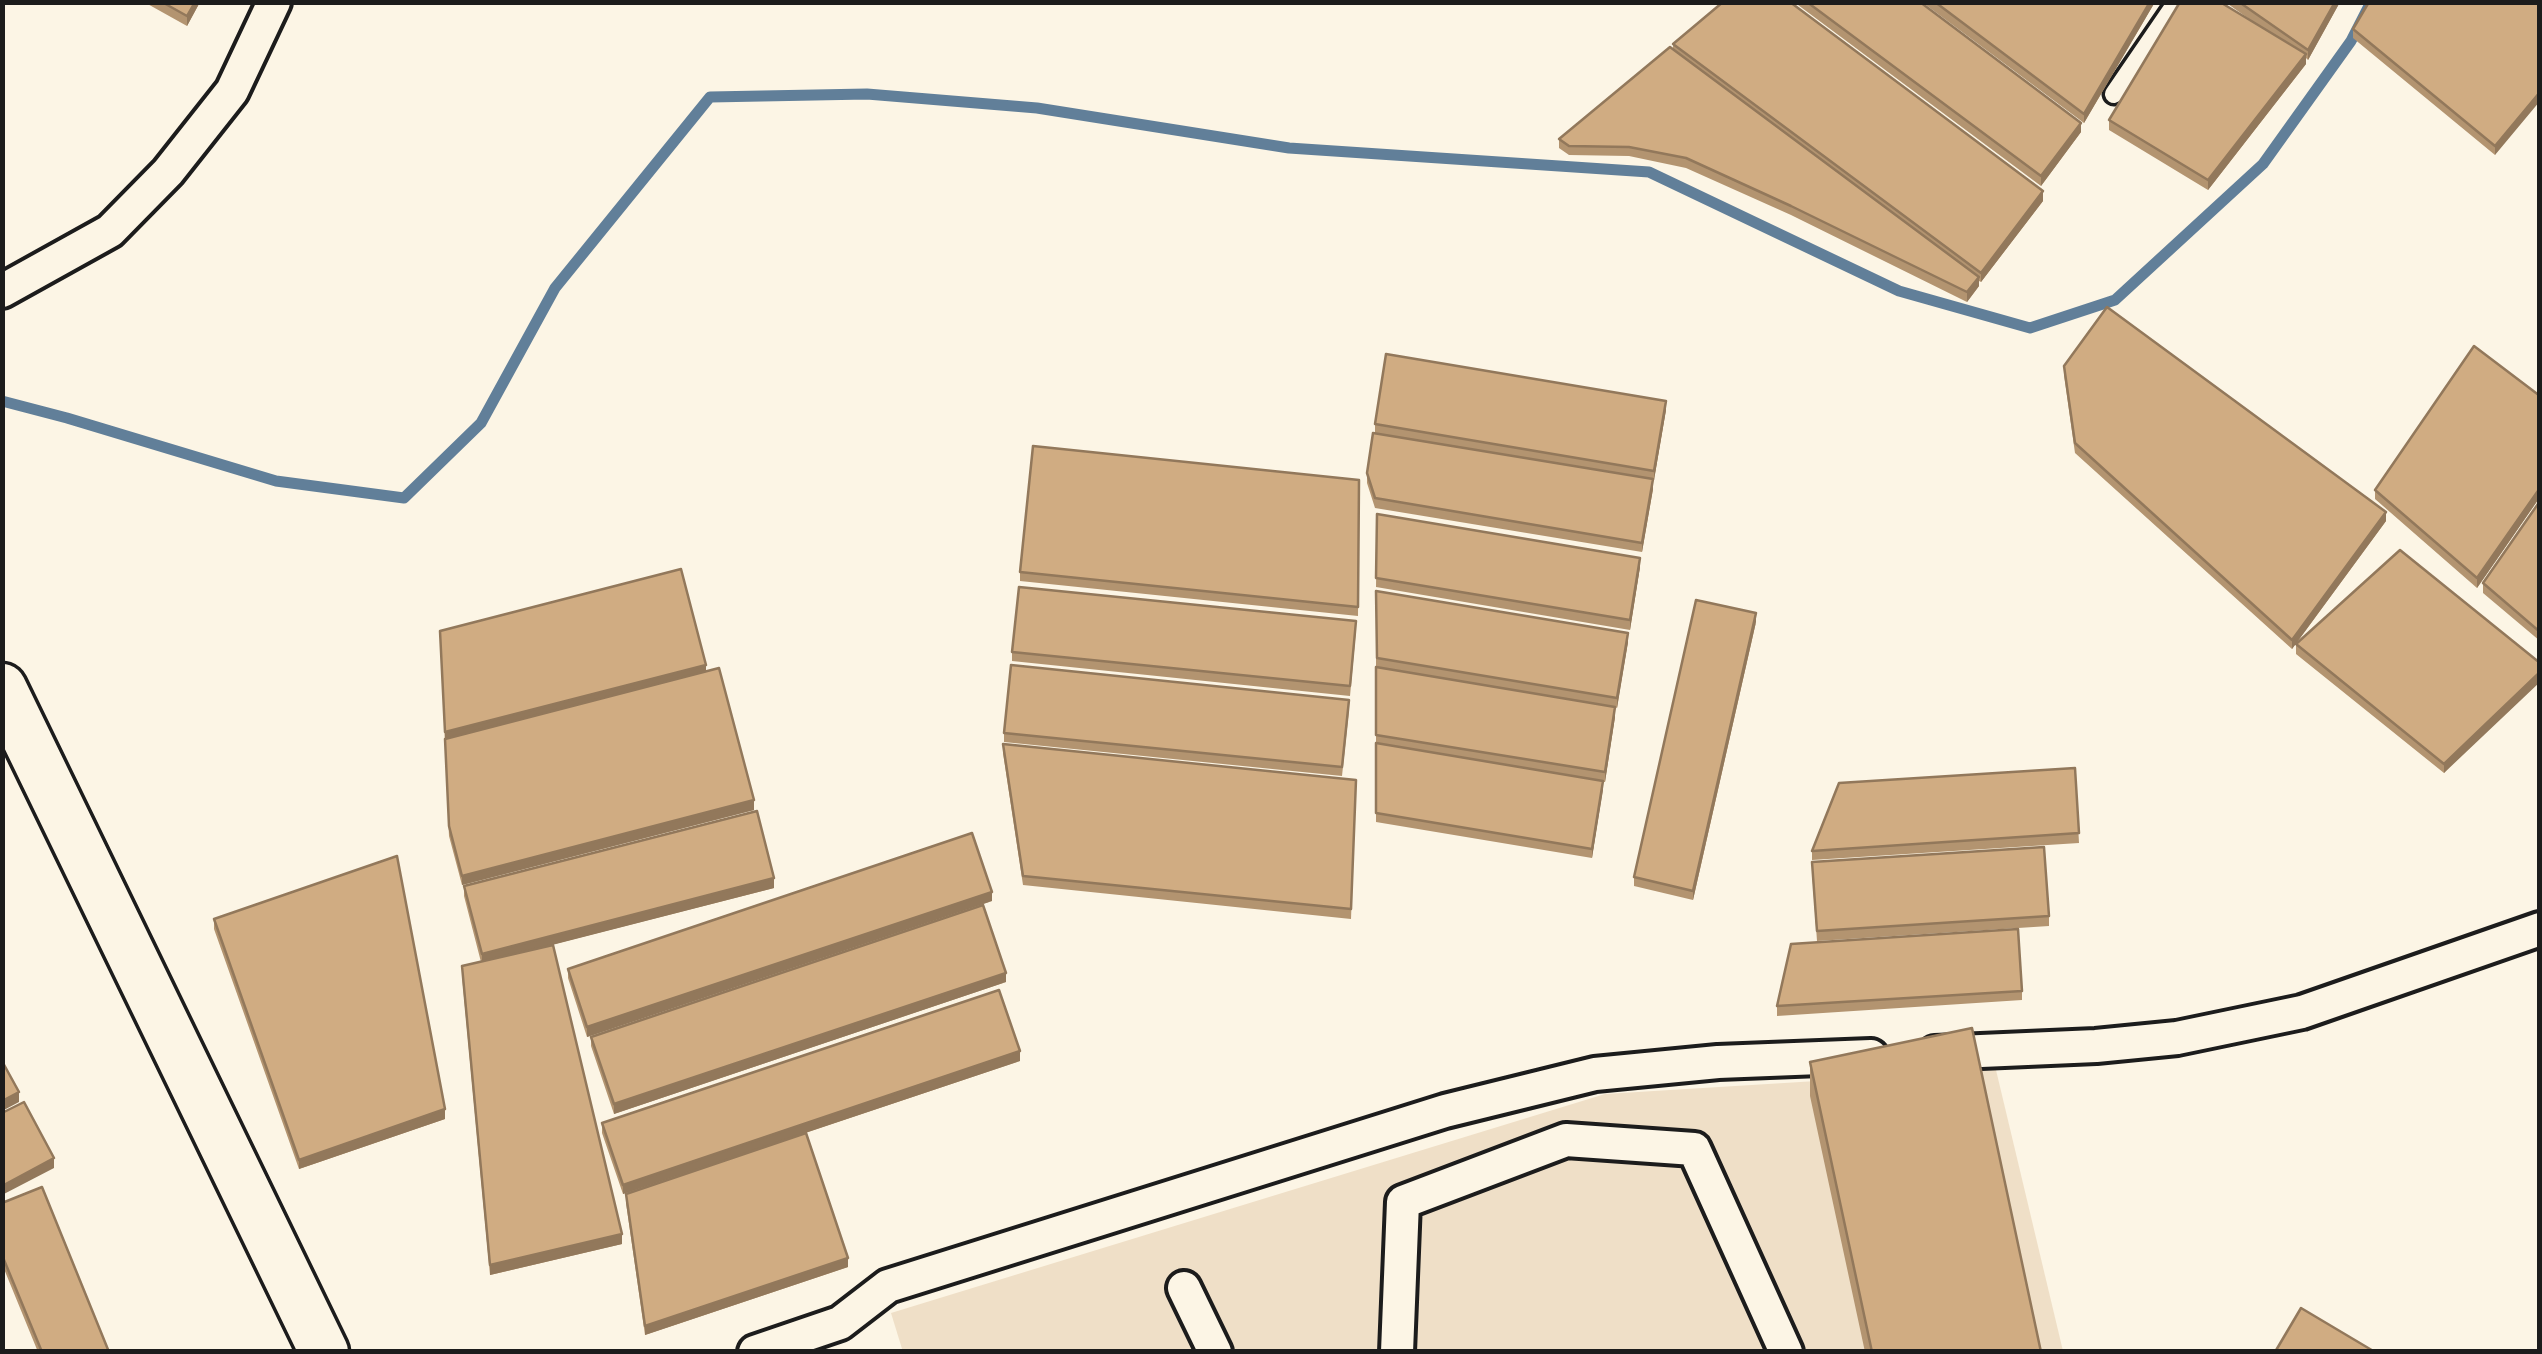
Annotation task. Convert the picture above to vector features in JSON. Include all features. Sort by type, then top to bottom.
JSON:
[{"type":"street","points":[[2,291],[110,230],[168,172],[232,92],[274,2]]},
{"type":"street","points":[[2,688],[324,1352]]},
{"type":"street","points":[[755,1352],[844,1337],[888,1286],[1445,1110],[1595,1074],[1718,1062],[2096,1046],[2177,1038],[2302,1012],[2540,928]]},
{"type":"street","points":[[1397,1352],[1403,1202],[1566,1140],[1694,1149],[1786,1352]]},
{"type":"street","points":[[1184,1288],[1215,1352]]},
{"type":"lane","points":[[2114,94],[2177,2]]},
{"type":"shaded area","points":[[1996,1070],[2063,1351],[903,1352],[891,1313],[1605,1094]]},
{"type":"building","points":[[162,2],[195,2],[187,16]]},
{"type":"building","points":[[1723,2],[1790,2],[2043,191],[1981,273],[1673,44]]},
{"type":"building","points":[[1807,2],[1920,2],[2081,123],[2041,176]]},
{"type":"building","points":[[1935,2],[2150,2],[2084,114]]},
{"type":"building","points":[[2180,2],[2220,2],[2306,54],[2208,180],[2109,120]]},
{"type":"building","points":[[2239,2],[2335,2],[2308,50]]},
{"type":"building","points":[[2369,2],[2540,2],[2540,92],[2495,146],[2353,29]]},
{"type":"building","points":[[1670,47],[1979,277],[1967,292],[1686,158],[1629,147],[1569,146],[1559,139]]},
{"type":"building","points":[[2107,307],[2386,512],[2292,640],[2075,443],[2064,366]]},
{"type":"building","points":[[2474,346],[2540,396],[2540,488],[2477,578],[2375,490]]},
{"type":"building","points":[[1386,354],[1666,401],[1654,471],[1375,424]]},
{"type":"building","points":[[1373,433],[1653,479],[1642,543],[1375,498],[1367,473]]},
{"type":"building","points":[[1033,446],[1359,480],[1358,607],[1020,572]]},
{"type":"building","points":[[2540,501],[2540,632],[2483,583]]},
{"type":"building","points":[[1377,514],[1640,558],[1630,620],[1376,578]]},
{"type":"building","points":[[2400,550],[2540,663],[2540,672],[2444,764],[2296,644]]},
{"type":"building","points":[[681,569],[706,665],[445,732],[440,631]]},
{"type":"building","points":[[1019,587],[1356,621],[1350,686],[1012,652]]},
{"type":"building","points":[[1376,591],[1628,633],[1617,698],[1377,658]]},
{"type":"building","points":[[1696,600],[1756,613],[1693,891],[1634,877]]},
{"type":"building","points":[[1011,665],[1349,700],[1342,767],[1004,733]]},
{"type":"building","points":[[1376,667],[1615,707],[1605,772],[1376,735]]},
{"type":"building","points":[[719,668],[754,800],[462,876],[449,826],[445,739]]},
{"type":"building","points":[[1376,743],[1603,781],[1592,849],[1376,813]]},
{"type":"building","points":[[1003,744],[1356,780],[1351,909],[1023,876]]},
{"type":"building","points":[[2075,768],[2079,833],[1812,851],[1839,783]]},
{"type":"building","points":[[757,811],[774,878],[482,954],[464,886]]},
{"type":"building","points":[[972,833],[992,892],[587,1027],[568,969]]},
{"type":"building","points":[[2044,847],[2049,916],[1817,931],[1812,862]]},
{"type":"building","points":[[397,856],[445,1109],[299,1160],[214,919]]},
{"type":"building","points":[[983,905],[1006,973],[614,1104],[591,1037]]},
{"type":"building","points":[[2018,929],[2022,991],[1777,1006],[1791,944]]},
{"type":"building","points":[[553,945],[622,1234],[490,1265],[462,966]]},
{"type":"building","points":[[999,990],[1020,1051],[623,1185],[602,1123]]},
{"type":"building","points":[[1972,1028],[2041,1352],[1872,1352],[1810,1062]]},
{"type":"building","points":[[2,1061],[19,1092],[2,1101]]},
{"type":"building","points":[[24,1102],[54,1158],[2,1186],[2,1113]]},
{"type":"building","points":[[806,1133],[848,1258],[645,1326],[626,1194]]},
{"type":"building","points":[[42,1187],[109,1352],[42,1352],[2,1255],[2,1203]]},
{"type":"building","points":[[2301,1308],[2375,1352],[2275,1352]]},
{"type":"waterway","points":[[2,401],[276,481],[404,498],[481,423],[555,288],[710,97],[867,94],[1037,108],[1289,148],[1649,172],[1899,291],[2030,328],[2115,300],[2263,164],[2351,41],[2371,2]]}]
